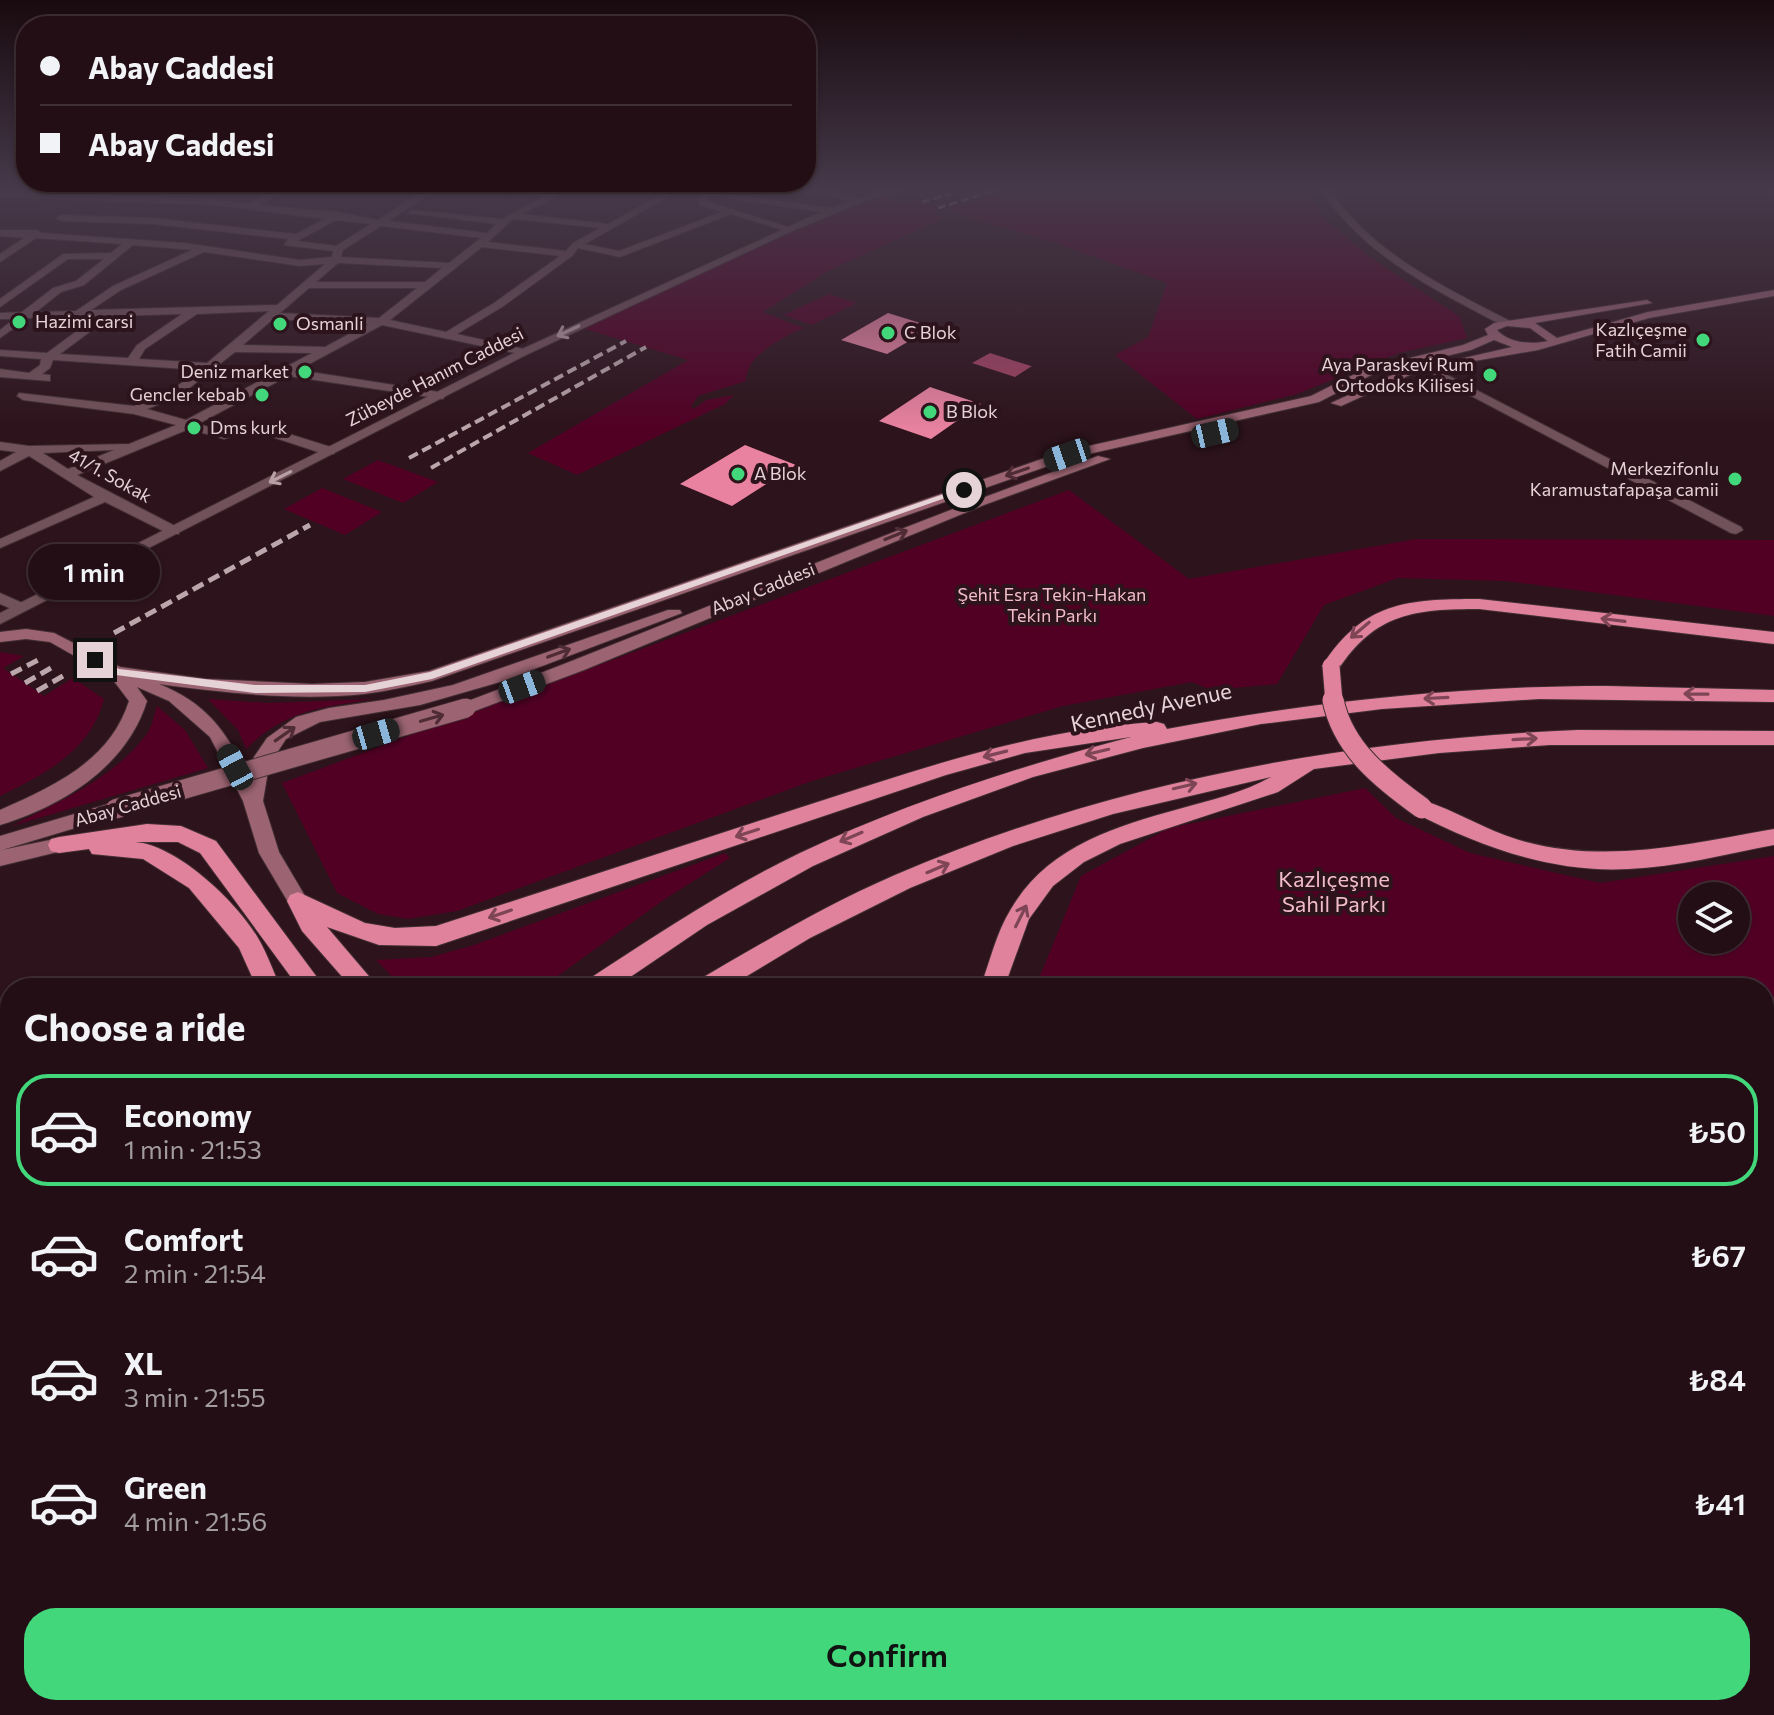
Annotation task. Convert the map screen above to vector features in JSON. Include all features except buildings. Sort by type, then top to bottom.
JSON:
[{"type":"highway","points":[[1774,638],[1479,604],[1441,604],[1405,610],[1368,622],[1341,648],[1331,666],[1332,695],[1343,731],[1374,771],[1422,808],[1498,843],[1533,853],[1580,860],[1630,861],[1774,837]]},
{"type":"highway","name":"Kennedy Avenue","points":[[609,978],[699,916],[845,839],[997,780],[1075,757],[1291,713],[1423,699],[1597,692],[1774,696]]},
{"type":"highway","points":[[298,901],[357,932],[396,940],[436,936],[957,763],[1057,739],[1119,729],[1210,728]]},
{"type":"highway","points":[[723,978],[816,923],[992,845],[1070,818],[1181,787],[1317,760],[1450,745],[1552,737],[1774,738]]},
{"type":"highway","points":[[996,978],[1020,913],[1041,885],[1071,859],[1117,836],[1257,792],[1291,778],[1317,760]]},
{"type":"highway","points":[[59,845],[147,832],[181,834],[208,847],[306,978]]},
{"type":"highway","points":[[59,845],[147,851],[197,882],[248,942],[264,978]]},
{"type":"highway","points":[[298,901],[310,924],[358,978]]},
{"type":"main road","points":[[1512,323],[1740,292],[1774,280]]},
{"type":"main road","name":"Abay Caddesi","points":[[0,843],[466,708],[578,666],[979,502],[1095,462],[1316,410],[1404,373],[1547,345],[1648,315],[1774,293]]},
{"type":"main road","points":[[1512,323],[1543,330],[1554,341]]},
{"type":"main road","name":"Abay Caddesi","points":[[0,637],[26,634],[54,638],[116,672],[206,685],[312,690],[365,688],[432,676],[1067,455],[1315,399],[1369,371],[1467,348],[1493,334],[1494,326],[1512,323]]},
{"type":"main road","points":[[1493,334],[1528,347]]},
{"type":"main road","points":[[253,801],[257,771],[264,752],[281,733],[302,723],[332,713],[408,702],[457,689],[721,596],[824,564]]},
{"type":"main road","points":[[116,672],[175,697],[217,733],[253,801],[269,853],[298,901]]},
{"type":"main road","name":"Abay Caddesi","points":[[0,818],[65,785],[100,762],[121,742],[135,719],[138,701],[116,672]]},
{"type":"main road","points":[[0,858],[59,845]]},
{"type":"street","points":[[0,304],[47,270]]},
{"type":"street","points":[[0,335],[57,290],[80,283],[94,270]]},
{"type":"street","points":[[80,313],[117,288],[153,270]]},
{"type":"street","points":[[135,410],[174,394],[210,367],[321,270]]},
{"type":"street","points":[[68,474],[185,426],[287,372],[381,321],[446,270]]},
{"type":"street","points":[[445,337],[498,305],[544,270]]},
{"type":"street","name":"Zübeyde Hanım Caddesi","points":[[0,619],[524,352],[701,270]]},
{"type":"street","points":[[1414,270],[1443,290],[1493,334]]},
{"type":"street","points":[[305,285],[426,285]]},
{"type":"street","points":[[1443,290],[1512,323]]},
{"type":"street","points":[[0,316],[195,310],[273,312],[381,321],[524,352]]},
{"type":"street","points":[[131,362],[141,347],[195,310]]},
{"type":"street","points":[[32,376],[46,366],[47,358],[110,312]]},
{"type":"street","points":[[230,348],[326,350]]},
{"type":"street","points":[[0,353],[210,367]]},
{"type":"street","points":[[1426,368],[1736,530]]},
{"type":"street","points":[[287,372],[439,396]]},
{"type":"street","points":[[0,373],[50,379],[23,396],[135,410],[224,435],[251,426],[329,451]]},
{"type":"street","points":[[0,446],[29,450],[140,446]]},
{"type":"street","points":[[0,467],[29,450]]},
{"type":"street","name":"41/1. Sokak","points":[[29,450],[105,497],[174,531]]},
{"type":"street","points":[[0,544],[105,497]]},
{"type":"street","points":[[0,598],[21,608]]},
{"type":"green space","points":[[705,270],[830,270],[763,312],[804,328],[786,336],[759,355],[747,372],[746,381],[698,396],[691,406],[694,409],[706,400],[734,395],[725,404],[577,475],[528,453],[688,360],[582,328]]},
{"type":"green space","points":[[1131,270],[1390,270],[1460,317],[1467,338],[1399,353],[1297,394],[1197,419],[1115,355],[1148,337],[1167,283]]},
{"type":"green space","points":[[829,294],[857,303],[812,325],[783,315]]},
{"type":"green space","points":[[378,460],[438,482],[403,503],[343,479]]},
{"type":"green space","points":[[322,488],[382,512],[345,535],[284,509]]},
{"type":"green space","name":"Şehit Esra Tekin-Hakan Tekin Parkı","points":[[1069,490],[1189,579],[1416,539],[1774,540],[1774,616],[1506,581],[1398,578],[1324,605],[1277,684],[1211,690],[1192,682],[1063,706],[812,781],[457,911],[408,919],[378,914],[337,893],[282,783]]},
{"type":"green space","points":[[0,652],[24,656],[3,668],[44,696],[73,678],[104,699],[89,733],[77,747],[49,769],[0,796]]},
{"type":"green space","points":[[208,699],[268,703],[375,699],[322,708],[290,718],[246,749],[238,730]]},
{"type":"green space","points":[[157,706],[185,730],[208,768],[12,826],[84,788],[118,764],[146,735]]},
{"type":"green space","name":"Kazlıçeşme Sahil Parkı","points":[[1365,788],[1396,818],[1470,853],[1600,883],[1774,856],[1774,978],[1039,978],[1081,876],[1169,828]]},
{"type":"green space","points":[[725,853],[730,858],[665,899],[555,978],[393,978],[376,960],[431,957],[474,945]]},
{"type":"shaded area","points":[[990,353],[1032,366],[1015,377],[972,363]]},
{"type":"railway","points":[[409,458],[626,341]]},
{"type":"railway","points":[[431,468],[646,347]]},
{"type":"railway","points":[[114,633],[310,525]]},
{"type":"railway","points":[[11,674],[40,659]]},
{"type":"railway","points":[[25,683],[51,668]]},
{"type":"railway","points":[[37,691],[63,676]]},
{"type":"place","name":"Hazimi carsi","points":[[19,322]]},
{"type":"place","name":"Osmanli","points":[[280,324]]},
{"type":"place","name":"C Blok","points":[[888,333]]},
{"type":"place","name":"Kazlıçeşme Fatih Camii","points":[[1703,340]]},
{"type":"place","name":"Deniz market","points":[[305,372]]},
{"type":"place","name":"Aya Paraskevi Rum Ortodoks Kilisesi","points":[[1490,375]]},
{"type":"place","name":"Gencler kebab","points":[[262,395]]},
{"type":"place","name":"B Blok","points":[[930,412]]},
{"type":"place","name":"Dms kurk","points":[[194,428]]},
{"type":"place","name":"A Blok","points":[[738,474]]},
{"type":"place","name":"Merkezifonlu Karamustafapaşa camii","points":[[1735,479]]},
{"type":"route","points":[[95,660],[116,672],[255,689],[365,688],[432,676],[964,490]]}]
